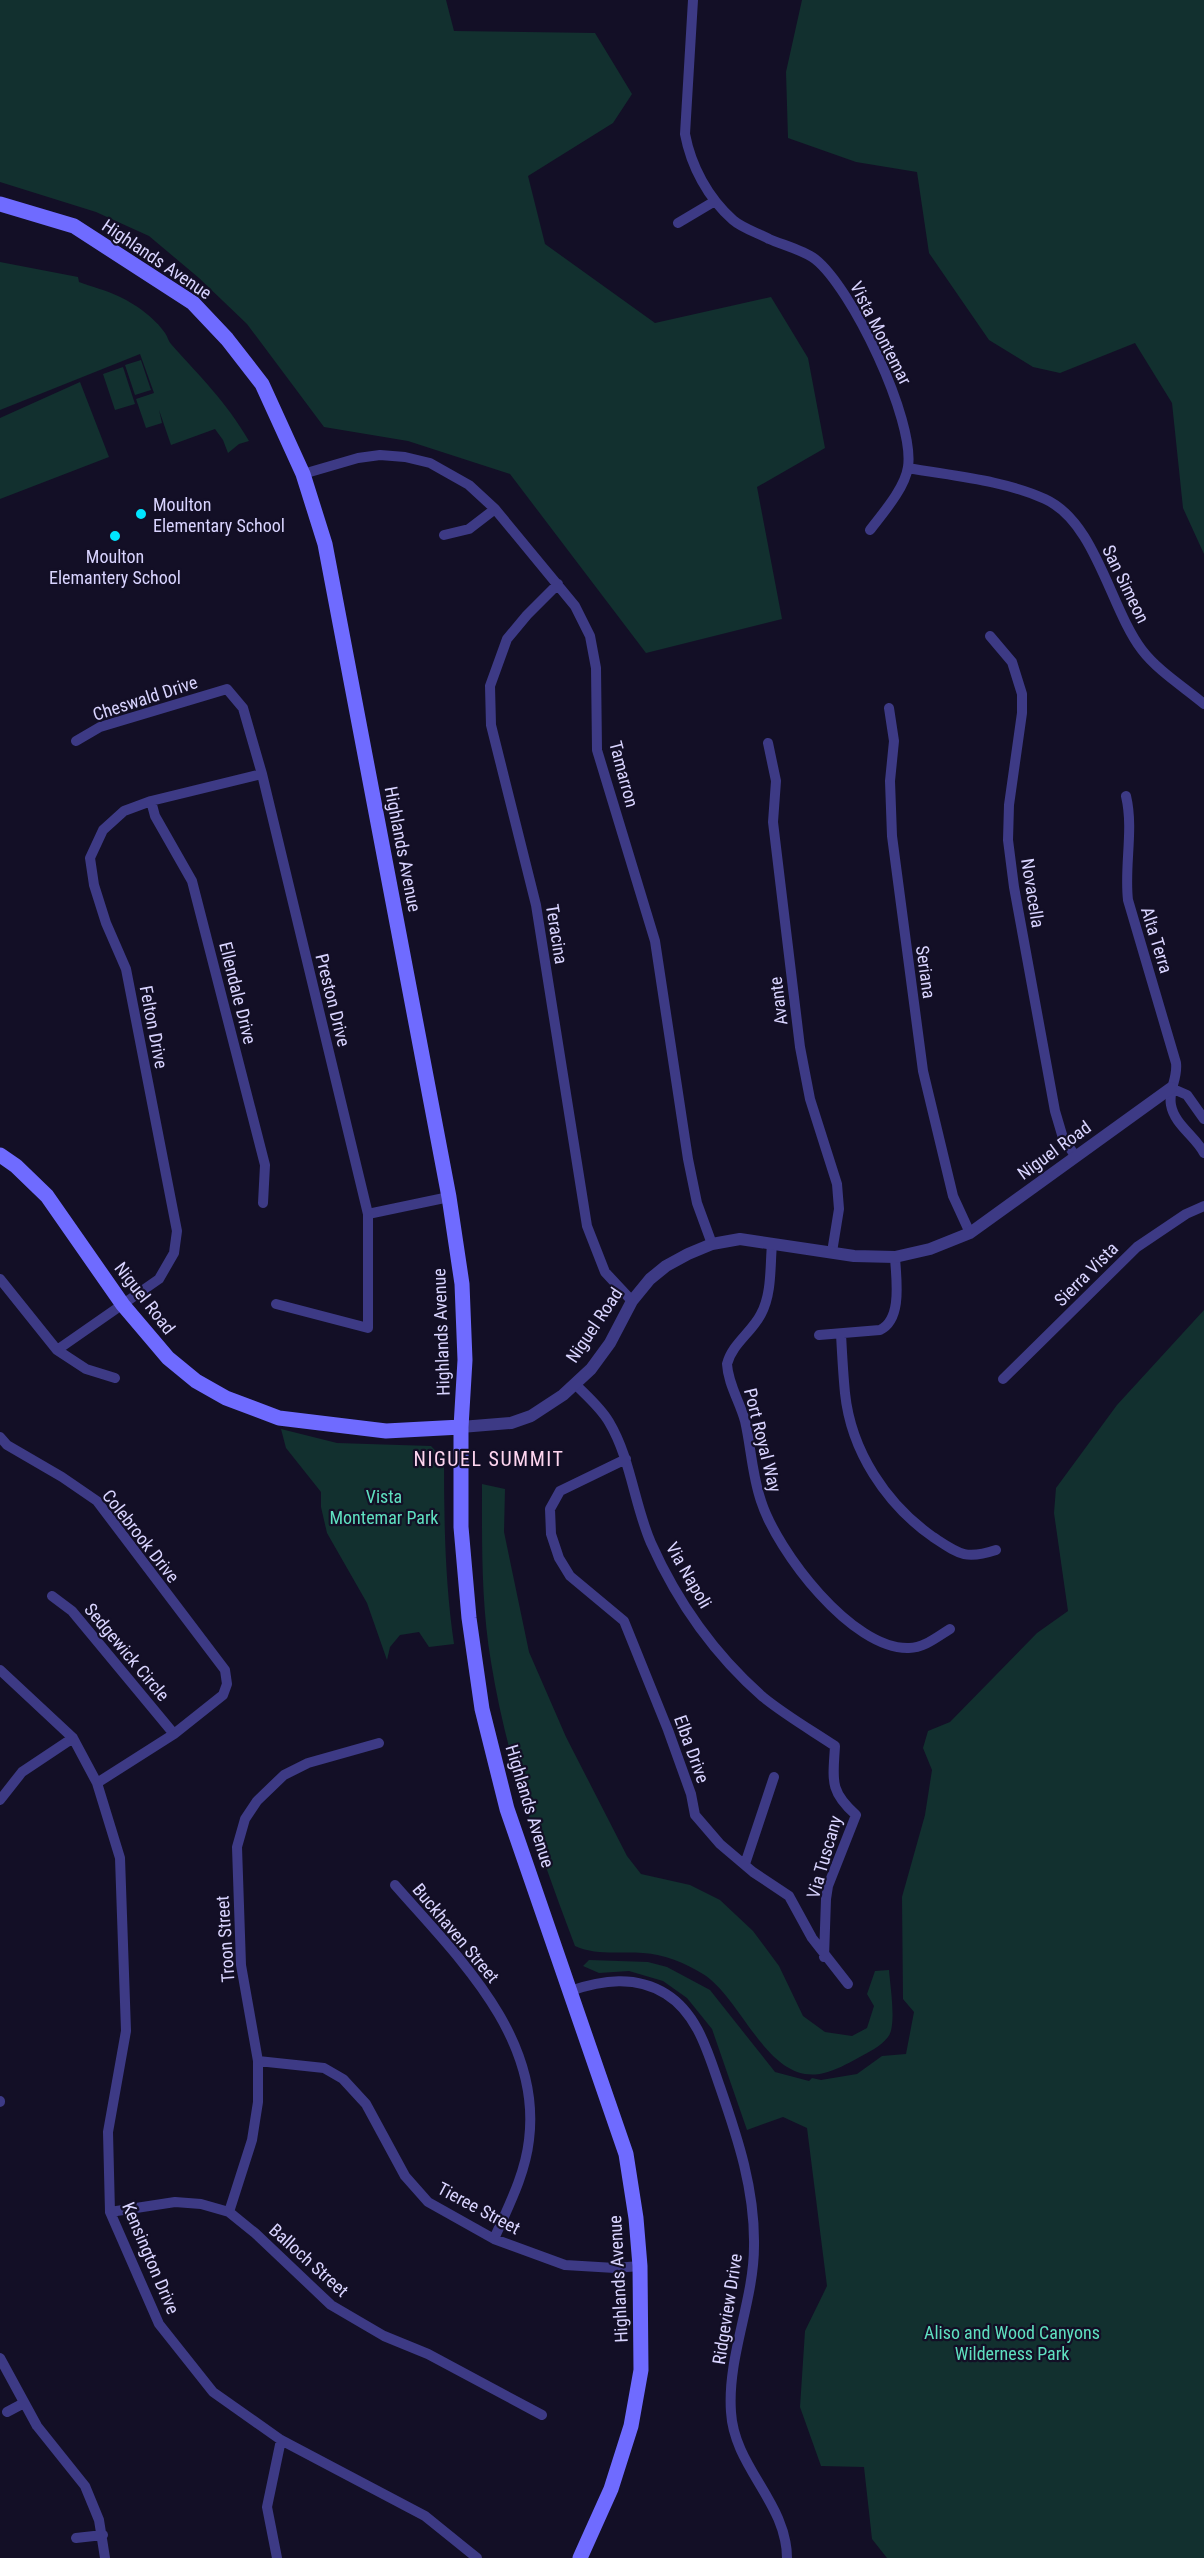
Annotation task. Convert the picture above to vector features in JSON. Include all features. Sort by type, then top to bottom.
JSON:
[{"type":"main road","name":"Highlands Avenue","points":[[0,204],[74,226],[193,303],[227,339],[261,384],[303,474],[327,555],[449,1197],[462,1284],[465,1360],[461,1427],[460,1527],[469,1617],[482,1710],[507,1809],[626,2154],[640,2266],[641,2370],[631,2426],[611,2489],[580,2558]]},
{"type":"main road","name":"Niguel Road","points":[[0,1155],[16,1166],[47,1196],[123,1305],[168,1358],[196,1381],[226,1398],[279,1418],[386,1431],[461,1427]]},
{"type":"street","name":"Vista Montemar","points":[[693,0],[685,134],[688,153],[698,176],[715,201],[734,221],[813,258],[835,279],[850,302],[901,410],[908,468]]},
{"type":"street","points":[[678,223],[715,201]]},
{"type":"street","name":"Tamarron","points":[[303,474],[358,458],[405,457],[430,463],[453,474],[495,509],[575,606],[590,636],[596,668],[597,750],[655,941],[688,1159],[697,1203],[712,1244]]},
{"type":"street","points":[[870,530],[893,499],[908,468]]},
{"type":"street","name":"San Simeon","points":[[908,468],[1023,490],[1046,500],[1058,509],[1073,523],[1093,550],[1119,609],[1143,651],[1204,704]]},
{"type":"street","points":[[444,535],[470,529],[495,509]]},
{"type":"street","name":"Teracina","points":[[558,584],[507,639],[490,686],[491,725],[536,905],[587,1226],[604,1272],[632,1301]]},
{"type":"street","name":"Novacella","points":[[990,636],[1012,662],[1022,694],[1022,712],[1009,805],[1008,840],[1014,887],[1055,1111],[1064,1138],[1076,1157]]},
{"type":"street","name":"Cheswald Drive","points":[[76,741],[100,727],[226,689]]},
{"type":"street","name":"Preston Drive","points":[[226,689],[243,708],[262,774],[368,1214],[368,1328],[276,1304]]},
{"type":"street","name":"Seriana","points":[[889,708],[894,741],[890,781],[892,836],[923,1071],[953,1196],[970,1233]]},
{"type":"street","name":"Avante","points":[[768,743],[776,781],[773,822],[800,1047],[810,1099],[837,1184],[839,1209],[832,1252]]},
{"type":"street","name":"Felton Drive","points":[[57,1350],[159,1279],[174,1253],[177,1231],[126,969],[106,923],[94,885],[90,858],[103,830],[124,811],[151,801],[262,774]]},
{"type":"street","name":"Alta Terra","points":[[1126,796],[1129,829],[1126,875],[1128,900],[1176,1063],[1176,1081],[1172,1088],[1171,1106],[1204,1153]]},
{"type":"street","name":"Ellendale Drive","points":[[151,801],[154,816],[192,881],[265,1165],[263,1203]]},
{"type":"street","points":[[1172,1088],[1187,1095],[1204,1119]]},
{"type":"street","name":"Niguel Road","points":[[461,1427],[511,1423],[531,1416],[548,1406],[591,1369],[610,1343],[632,1301],[650,1279],[666,1266],[712,1244],[740,1239],[854,1256],[895,1257],[930,1249],[970,1233],[1172,1088]]},
{"type":"street","points":[[368,1214],[449,1197]]},
{"type":"street","name":"Sierra Vista","points":[[1003,1379],[1137,1247],[1186,1214],[1204,1206]]},
{"type":"street","name":"Port Royal Way","points":[[772,1244],[766,1302],[760,1317],[738,1344],[727,1364],[744,1420],[761,1502],[790,1558],[826,1600],[862,1632],[888,1646],[909,1648],[925,1644],[950,1629]]},
{"type":"street","points":[[819,1335],[880,1330],[888,1326],[893,1317],[896,1289],[895,1257]]},
{"type":"street","points":[[0,1279],[57,1350],[86,1369],[115,1378]]},
{"type":"street","points":[[841,1334],[845,1395],[852,1425],[864,1458],[892,1500],[909,1518],[954,1551],[975,1557],[996,1550]]},
{"type":"street","name":"Via Napoli","points":[[576,1384],[608,1420],[626,1459],[650,1541],[683,1604],[723,1659],[764,1698],[829,1742]]},
{"type":"street","name":"Colebrook Drive","points":[[0,1437],[7,1445],[62,1477],[97,1501],[225,1670],[227,1684],[223,1695],[174,1734]]},
{"type":"street","name":"Elba Drive","points":[[626,1459],[560,1491],[553,1500],[550,1509],[551,1534],[559,1558],[570,1576],[624,1621],[668,1730],[691,1794],[695,1815],[707,1831],[745,1864],[789,1896],[824,1957],[848,1984]]},
{"type":"street","name":"Sedgewick Circle","points":[[52,1596],[72,1611],[174,1734]]},
{"type":"street","name":"Kensington Drive","points":[[0,1670],[73,1738],[97,1783],[120,1858],[126,2031],[108,2132],[110,2212],[159,2324],[213,2392],[281,2440],[425,2517],[477,2558]]},
{"type":"street","points":[[97,1783],[174,1734]]},
{"type":"street","points":[[0,1800],[22,1772],[73,1738]]},
{"type":"street","name":"Via Tuscany","points":[[824,1957],[828,1886],[856,1815],[834,1790],[835,1746],[829,1742]]},
{"type":"street","name":"Troon Street","points":[[229,2212],[252,2140],[258,2102],[258,2061],[241,1965],[237,1847],[245,1819],[257,1801],[284,1775],[308,1763],[379,1743]]},
{"type":"street","points":[[745,1864],[774,1777]]},
{"type":"street","name":"Buckhaven Street","points":[[395,1885],[485,1991],[514,2046],[526,2077],[530,2139],[523,2172],[495,2239]]},
{"type":"street","name":"Ridgeview Drive","points":[[570,1991],[592,1983],[622,1981],[644,1984],[667,1994],[689,2014],[705,2043],[741,2146],[752,2205],[754,2246],[752,2276],[732,2378],[732,2421],[735,2441],[779,2517],[787,2547],[787,2558]]},
{"type":"street","name":"Tieree Street","points":[[258,2061],[324,2068],[343,2079],[366,2104],[405,2176],[428,2202],[495,2239],[565,2265],[615,2268],[640,2266]]},
{"type":"street","name":"Balloch Street","points":[[110,2212],[175,2202],[201,2204],[229,2212],[255,2233],[331,2305],[384,2336],[428,2354],[542,2415]]},
{"type":"street","points":[[0,2358],[37,2426],[85,2486],[99,2520],[105,2558]]},
{"type":"street","points":[[7,2412],[24,2403]]},
{"type":"street","points":[[277,2558],[267,2507],[281,2440]]},
{"type":"street","points":[[76,2538],[103,2535]]},
{"type":"green space","points":[[0,0],[446,0],[454,31],[595,33],[632,94],[613,123],[528,176],[545,244],[655,323],[771,297],[808,358],[825,448],[757,487],[782,619],[646,653],[510,474],[408,441],[324,427],[247,324],[199,278],[149,236],[96,212],[0,182]]},
{"type":"green space","points":[[802,0],[1204,0],[1204,554],[1183,508],[1172,403],[1135,343],[1060,373],[1033,367],[989,340],[929,253],[917,172],[856,162],[788,138],[786,72]]},
{"type":"green space","points":[[0,262],[78,277],[79,282],[113,294],[137,307],[161,327],[170,343],[222,401],[249,441],[239,444],[228,453],[215,429],[171,445],[159,410],[162,423],[146,428],[136,399],[154,393],[140,354],[0,410]]},
{"type":"green space","points":[[141,360],[151,390],[135,395],[125,365]]},
{"type":"green space","points":[[123,367],[135,404],[115,410],[103,374]]},
{"type":"green space","points":[[80,382],[109,457],[0,499],[0,418]]},
{"type":"green space","name":"Aliso and Wood Canyons Wilderness Park","points":[[1204,1310],[1204,2558],[887,2558],[872,2539],[864,2467],[821,2466],[800,2407],[805,2331],[827,2286],[807,2128],[783,2117],[747,2130],[712,2029],[687,1998],[663,1981],[629,1971],[599,1973],[583,1966],[589,1960],[648,1962],[667,1967],[710,1990],[775,2072],[809,2081],[812,2078],[821,2080],[857,2074],[882,2056],[906,2054],[914,2012],[903,1999],[902,1897],[925,1815],[932,1770],[923,1748],[928,1731],[950,1722],[1037,1633],[1068,1611],[1054,1513],[1056,1488],[1117,1405]]},
{"type":"green space","name":"Vista Montemar Park","points":[[281,1429],[337,1443],[431,1446],[444,1460],[446,1552],[454,1644],[429,1647],[419,1632],[400,1635],[390,1647],[387,1660],[367,1603],[327,1533],[321,1507],[321,1492],[286,1448]]},
{"type":"green space","points":[[482,1484],[505,1489],[504,1532],[529,1652],[566,1737],[627,1856],[641,1874],[690,1885],[720,1900],[753,1931],[779,1966],[803,2016],[825,2032],[852,2036],[867,2028],[874,2006],[867,1994],[875,1971],[889,1970],[892,2005],[891,2032],[878,2046],[833,2070],[804,2074],[787,2067],[772,2054],[717,1986],[696,1970],[659,1955],[600,1952],[575,1946],[549,1876],[515,1771],[498,1699],[485,1618]]},
{"type":"place","name":"Moulton Elementary School","points":[[141,514]]},
{"type":"place","name":"Moulton Elemantery School","points":[[115,536]]},
{"type":"district","name":"NIGUEL SUMMIT","points":[[489,1459]]}]
